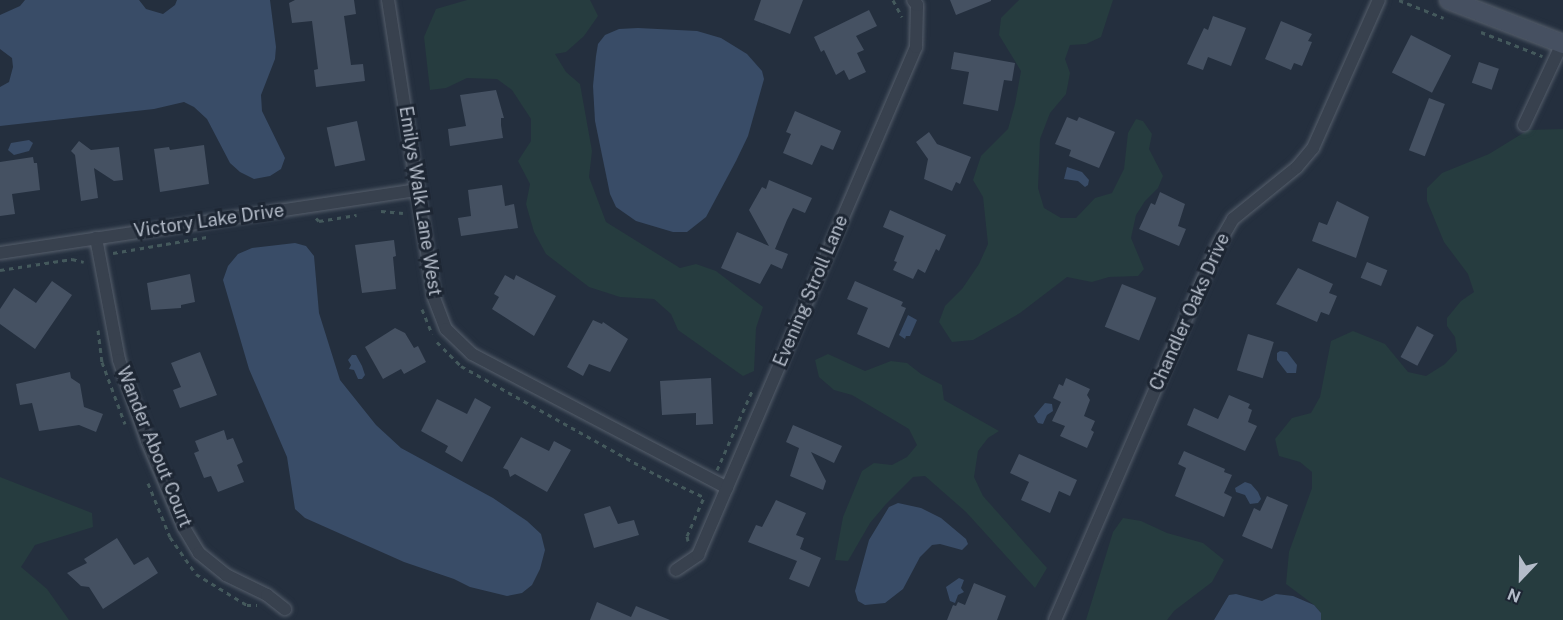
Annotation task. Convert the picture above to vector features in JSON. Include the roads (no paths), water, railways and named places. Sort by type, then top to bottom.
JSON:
[{"type":"street","name":"Emilys Walk Lane West","points":[[388,0],[434,298],[446,329],[472,354],[727,488]]},
{"type":"street","name":"Evening Stroll Lane","points":[[676,570],[698,555],[916,47],[917,5],[913,0]]},
{"type":"street","name":"Chandler Oaks Drive","points":[[1055,620],[1218,245],[1233,219],[1297,167],[1313,148],[1379,0]]},
{"type":"street","points":[[1449,0],[1562,44],[1524,125]]},
{"type":"street","name":"Victory Lake Drive","points":[[0,253],[418,190]]},
{"type":"street","name":"Wander About Court","points":[[96,238],[119,360],[147,441],[184,528],[199,553],[226,575],[267,595],[285,609]]},
{"type":"water","points":[[25,0],[139,0],[146,9],[163,14],[175,5],[177,0],[270,0],[276,47],[275,59],[261,95],[262,111],[285,158],[281,169],[270,176],[254,179],[240,172],[230,163],[207,119],[194,107],[184,102],[154,109],[0,126],[0,87],[9,82],[13,67],[12,58],[0,49],[0,15],[20,6]]},
{"type":"water","points":[[619,29],[697,31],[721,38],[747,54],[762,71],[764,79],[748,136],[736,161],[706,217],[687,232],[673,232],[636,221],[616,207],[610,194],[595,121],[593,86],[598,44],[605,35]]},
{"type":"water","points":[[29,140],[33,143],[29,151],[14,155],[8,150],[11,143]]},
{"type":"water","points":[[1067,167],[1082,172],[1089,180],[1088,185],[1085,187],[1078,181],[1064,179]]},
{"type":"water","points":[[295,243],[306,246],[314,256],[319,313],[340,380],[376,425],[401,448],[493,498],[527,521],[541,534],[545,550],[540,569],[532,585],[522,593],[507,596],[470,587],[454,579],[404,562],[305,518],[295,509],[287,457],[249,369],[223,280],[228,266],[238,254],[252,248]]},
{"type":"water","points":[[908,315],[917,320],[910,336],[906,336],[905,339],[899,335]]},
{"type":"water","points":[[1287,352],[1297,365],[1296,373],[1287,373],[1277,360],[1277,353]]},
{"type":"water","points":[[352,355],[356,355],[362,366],[365,375],[362,379],[358,379],[354,370],[349,369],[351,365],[348,360]]},
{"type":"water","points":[[1045,403],[1052,404],[1053,411],[1047,415],[1043,424],[1038,423],[1034,416]]},
{"type":"water","points":[[1245,482],[1251,484],[1258,492],[1261,499],[1258,503],[1250,504],[1245,495],[1236,492],[1235,488]]},
{"type":"water","points":[[898,503],[921,508],[941,518],[966,539],[968,544],[962,550],[940,544],[932,545],[920,557],[903,589],[885,603],[865,605],[858,601],[855,591],[869,540],[889,507]]},
{"type":"water","points":[[959,578],[964,580],[961,588],[964,592],[958,595],[955,603],[950,601],[946,587]]},
{"type":"water","points":[[1236,594],[1262,601],[1276,594],[1293,596],[1314,605],[1321,613],[1321,620],[1214,620],[1229,595]]}]
